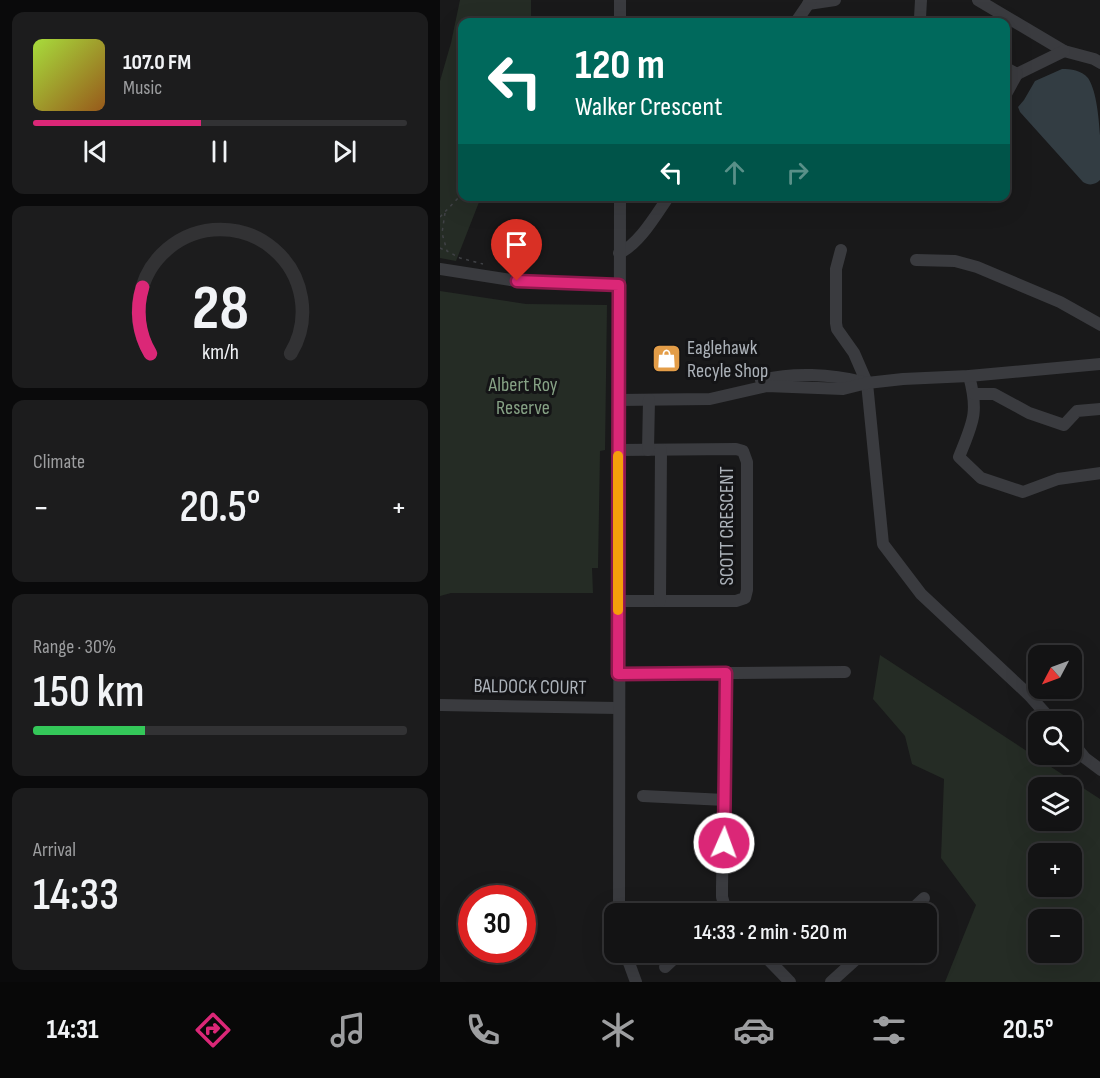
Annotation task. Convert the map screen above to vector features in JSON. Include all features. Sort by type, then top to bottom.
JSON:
[{"type":"street","points":[[620,0],[620,18]]},
{"type":"street","points":[[799,18],[809,2],[835,0]]},
{"type":"street","points":[[921,0],[922,18]]},
{"type":"street","points":[[978,0],[1008,18]]},
{"type":"street","points":[[1010,19],[1064,51],[1094,58],[1100,63]]},
{"type":"street","points":[[1011,71],[1064,51]]},
{"type":"street","points":[[619,903],[620,201]]},
{"type":"street","points":[[619,253],[634,243],[665,201]]},
{"type":"street","points":[[842,250],[836,269],[836,323],[854,353],[867,383],[883,544],[921,594],[1043,711]]},
{"type":"street","points":[[916,260],[956,261],[977,267],[1061,302],[1100,325]]},
{"type":"street","points":[[440,269],[525,282],[619,285]]},
{"type":"street","points":[[618,400],[697,399],[779,376],[831,377],[867,383],[1100,364]]},
{"type":"street","points":[[969,376],[976,402],[972,425],[959,457],[981,478],[1023,492],[1058,479],[1100,473]]},
{"type":"street","points":[[974,394],[994,394],[1029,413],[1064,425],[1077,411],[1100,409]]},
{"type":"street","points":[[648,400],[655,450],[660,601]]},
{"type":"street","name":"SCOTT CRESCENT","points":[[618,450],[736,450],[745,454],[747,462],[748,590],[745,598],[736,601],[618,601]]},
{"type":"street","points":[[618,674],[845,672]]},
{"type":"street","points":[[724,903],[726,673]]},
{"type":"street","name":"BALDOCK COURT","points":[[440,705],[618,708]]},
{"type":"street","points":[[1082,754],[1100,770]]},
{"type":"street","points":[[643,796],[725,800]]},
{"type":"street","points":[[919,903],[924,898]]},
{"type":"street","points":[[629,963],[636,982]]},
{"type":"street","points":[[665,967],[670,963]]},
{"type":"street","points":[[772,963],[790,982]]},
{"type":"street","points":[[832,982],[852,963]]},
{"type":"path","points":[[440,217],[458,198]]},
{"type":"path","points":[[445,213],[442,233],[447,251]]},
{"type":"path","points":[[440,248],[460,258],[483,264]]},
{"type":"green space","points":[[460,0],[531,0],[531,18],[458,18],[458,201],[479,201],[456,261],[440,258],[440,81]]},
{"type":"green space","name":"Albert Roy Reserve","points":[[440,291],[526,304],[607,305],[605,450],[600,451],[598,568],[592,568],[593,593],[451,593],[440,596]]},
{"type":"green space","points":[[880,655],[1028,752],[1028,765],[1048,765],[1066,777],[1028,777],[1028,831],[1082,831],[1082,787],[1100,799],[1100,982],[945,982],[976,905],[941,858],[944,779],[912,764],[905,736],[873,699]]},
{"type":"shaded area","points":[[1062,69],[1082,73],[1088,78],[1096,98],[1101,179],[1095,184],[1083,182],[1018,107],[1035,81]]},
{"type":"slow traffic","points":[[618,456],[618,610]]},
{"type":"place","name":"Eaglehawk Recyle Shop","points":[[666,359]]},
{"type":"route","points":[[517,281],[619,285],[618,674],[726,673],[724,843]]}]
